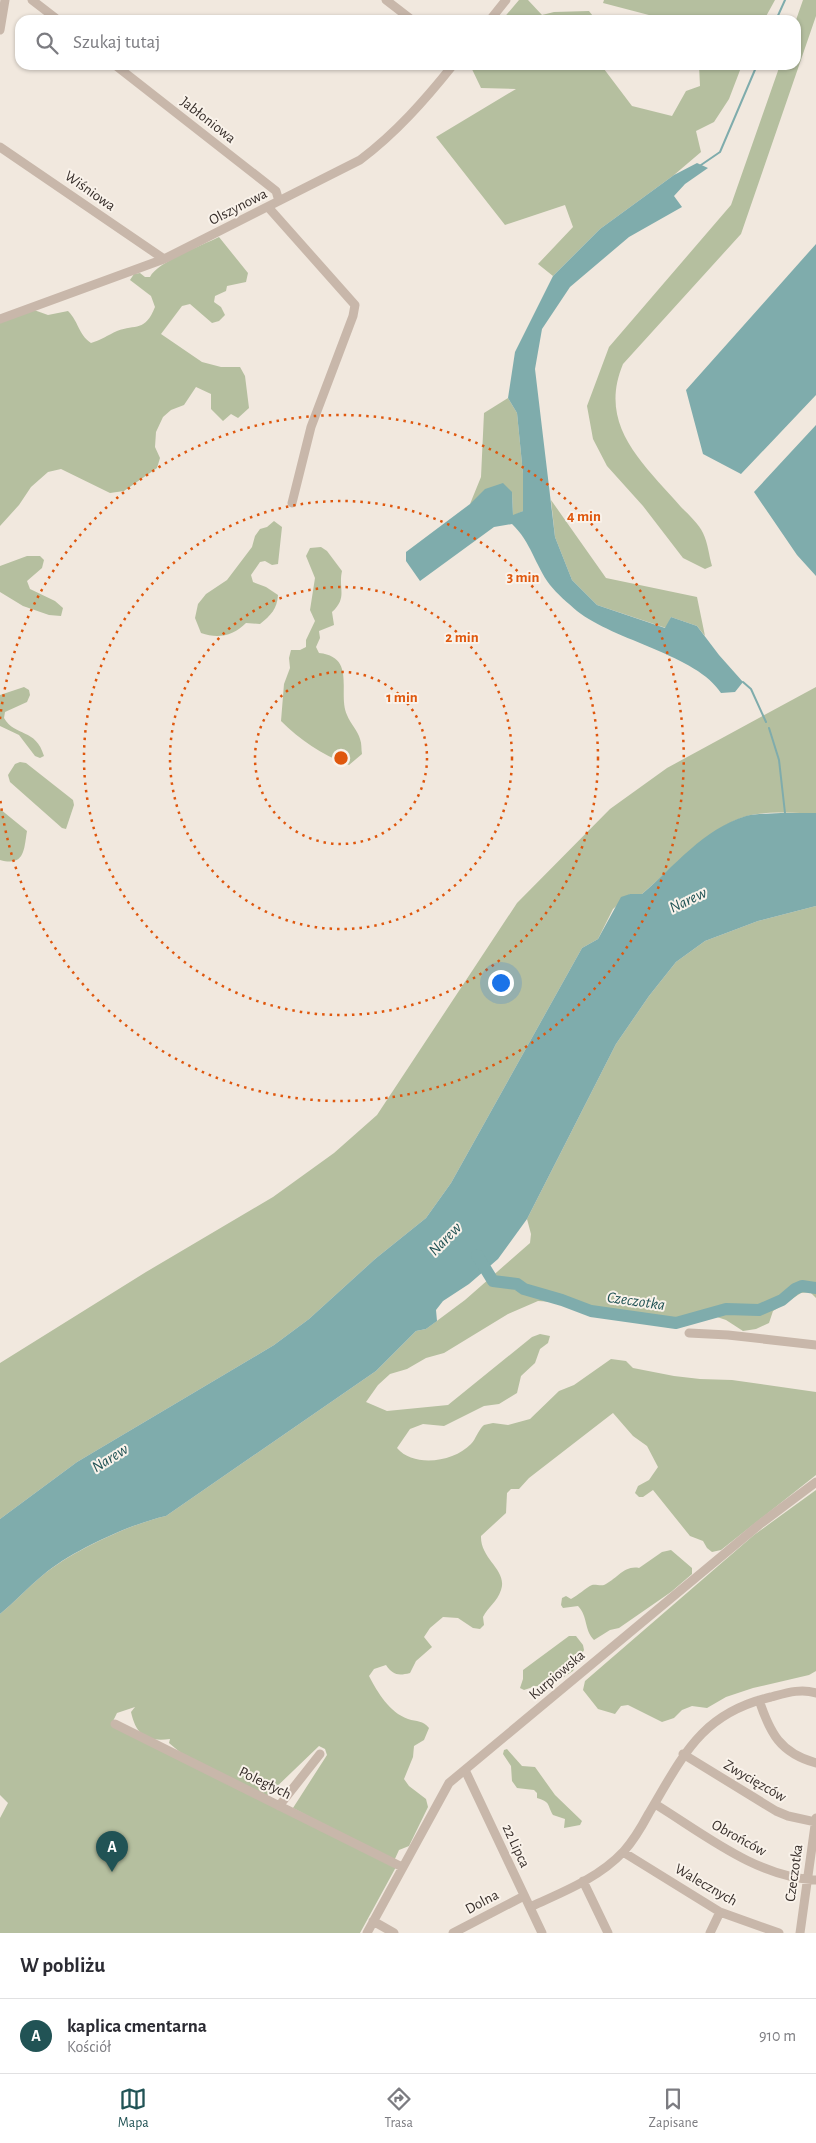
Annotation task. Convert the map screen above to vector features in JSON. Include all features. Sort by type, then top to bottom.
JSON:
[{"type":"street","points":[[0,30],[5,0]]},
{"type":"street","points":[[32,0],[52,15]]},
{"type":"street","points":[[386,0],[406,15]]},
{"type":"street","points":[[493,15],[501,2]]},
{"type":"street","name":"Jabłoniowa","points":[[121,70],[276,191],[279,201]]},
{"type":"street","name":"Olszynowa","points":[[0,319],[164,259],[360,160],[380,145],[404,122],[449,70]]},
{"type":"street","name":"Wiśniowa","points":[[1,146],[164,259]]},
{"type":"street","points":[[268,207],[355,305],[311,428],[292,502]]},
{"type":"street","points":[[689,1333],[728,1335],[816,1345]]},
{"type":"street","name":"Kurpiowska","points":[[367,1933],[446,1786],[759,1525],[816,1482]]},
{"type":"street","points":[[530,1907],[605,1868],[623,1852],[638,1832],[683,1754],[697,1737],[717,1719],[741,1706],[759,1700],[800,1690],[816,1693]]},
{"type":"street","points":[[759,1700],[767,1724],[782,1744],[796,1756],[816,1763]]},
{"type":"street","name":"Poległych","points":[[115,1724],[402,1867]]},
{"type":"street","points":[[279,1806],[320,1754]]},
{"type":"street","name":"Zwycięzców","points":[[683,1754],[776,1810],[788,1816],[816,1822]]},
{"type":"street","name":"22 Lipca","points":[[465,1770],[542,1933]]},
{"type":"street","name":"Obrońców","points":[[654,1804],[750,1862],[786,1875],[812,1880]]},
{"type":"street","name":"Czeczotka","points":[[800,1933],[812,1880],[816,1817]]},
{"type":"street","name":"Walecznych","points":[[623,1852],[720,1912],[779,1933]]},
{"type":"street","points":[[583,1881],[608,1933]]},
{"type":"street","name":"Dolna","points":[[453,1933],[524,1896]]},
{"type":"street","points":[[710,1933],[720,1912]]},
{"type":"street","points":[[373,1921],[394,1933]]},
{"type":"green space","points":[[519,0],[528,0],[542,15],[506,15]]},
{"type":"green space","points":[[604,0],[775,0],[767,15],[649,15],[603,3]]},
{"type":"green space","points":[[803,0],[816,0],[816,16],[801,60],[801,15],[798,15]]},
{"type":"green space","points":[[589,11],[592,15],[542,15],[554,12]]},
{"type":"green space","points":[[472,70],[605,70],[632,106],[672,116],[686,91],[700,86],[699,70],[740,70],[729,99],[714,122],[696,131],[701,152],[674,175],[600,229],[553,276],[538,264],[573,227],[565,205],[505,225],[436,137],[516,89],[481,88]]},
{"type":"green space","points":[[778,70],[797,70],[741,234],[623,364],[617,386],[616,406],[620,425],[628,443],[701,530],[706,541],[712,566],[705,569],[683,558],[643,506],[607,466],[593,439],[587,406],[609,347],[731,205]]},
{"type":"green space","points":[[219,237],[248,273],[246,282],[227,286],[226,291],[215,296],[214,302],[221,307],[225,315],[219,321],[212,323],[190,304],[182,306],[161,334],[202,362],[221,367],[240,367],[245,376],[249,408],[238,418],[231,414],[223,421],[211,409],[211,394],[196,387],[184,405],[171,410],[163,417],[156,432],[155,447],[160,458],[157,468],[124,491],[110,493],[61,469],[48,472],[31,487],[19,505],[0,526],[0,321],[34,310],[48,315],[68,311],[83,336],[91,343],[117,331],[139,326],[148,320],[155,307],[151,296],[130,280],[134,274],[140,273],[145,277],[150,277],[154,271],[171,260]]},
{"type":"green space","points":[[508,398],[517,413],[523,474],[523,511],[513,516],[512,492],[470,504],[481,477],[484,413]]},
{"type":"green space","points":[[551,500],[606,578],[697,597],[705,636],[697,626],[671,617],[666,628],[597,605],[572,580],[555,537]]},
{"type":"green space","points":[[274,521],[282,527],[278,564],[272,565],[265,561],[260,562],[251,575],[253,582],[266,587],[278,595],[273,611],[260,624],[246,623],[236,631],[225,635],[213,636],[201,633],[195,618],[198,604],[206,594],[227,580],[252,547],[255,536],[260,529],[267,527]]},
{"type":"green space","points":[[321,547],[327,551],[342,571],[340,602],[332,612],[334,625],[319,631],[320,638],[316,647],[319,653],[331,656],[338,661],[342,669],[344,677],[344,706],[348,718],[359,736],[362,754],[349,765],[313,747],[281,721],[284,684],[290,668],[289,658],[291,650],[300,650],[306,647],[306,640],[315,621],[310,610],[315,578],[306,556],[310,548]]},
{"type":"green space","points":[[27,556],[40,556],[44,560],[42,568],[27,581],[30,589],[55,601],[63,608],[61,616],[49,615],[23,606],[0,592],[0,566]]},
{"type":"green space","points":[[24,687],[29,690],[30,695],[27,702],[5,712],[4,718],[14,728],[36,741],[44,756],[40,758],[35,756],[19,735],[0,726],[0,695]]},
{"type":"green space","points":[[816,687],[816,813],[764,813],[733,821],[705,839],[642,894],[630,894],[613,909],[598,939],[582,948],[451,1183],[426,1218],[375,1259],[309,1319],[274,1345],[77,1462],[0,1519],[0,1363],[146,1272],[273,1197],[334,1153],[377,1115],[517,903],[610,809],[667,768]]},
{"type":"green space","points":[[20,762],[26,763],[73,800],[74,805],[66,829],[62,828],[10,782],[8,775],[15,764]]},
{"type":"green space","points":[[0,809],[27,831],[22,855],[14,861],[0,860]]},
{"type":"green space","points":[[816,906],[816,1298],[810,1292],[801,1293],[773,1311],[769,1323],[756,1329],[743,1331],[726,1320],[714,1316],[671,1328],[611,1315],[596,1317],[553,1302],[538,1301],[508,1314],[444,1353],[426,1358],[407,1369],[390,1374],[378,1385],[366,1402],[387,1411],[448,1405],[532,1337],[540,1334],[550,1336],[548,1343],[540,1349],[535,1363],[521,1376],[517,1393],[499,1404],[484,1406],[444,1426],[423,1424],[410,1429],[397,1448],[404,1454],[423,1460],[434,1460],[455,1455],[471,1444],[484,1425],[493,1423],[508,1425],[530,1419],[559,1391],[574,1385],[611,1359],[626,1361],[633,1368],[674,1376],[732,1380],[816,1392],[816,1475],[721,1550],[712,1552],[703,1541],[690,1536],[653,1490],[643,1497],[639,1497],[635,1493],[638,1486],[649,1480],[658,1467],[647,1446],[633,1436],[613,1413],[529,1478],[519,1489],[511,1489],[507,1493],[506,1513],[481,1536],[485,1551],[501,1576],[502,1583],[499,1594],[483,1617],[484,1625],[480,1629],[473,1628],[458,1618],[443,1617],[430,1628],[424,1637],[432,1647],[416,1661],[410,1673],[396,1674],[386,1665],[374,1669],[369,1676],[380,1695],[395,1712],[408,1719],[422,1722],[429,1728],[424,1740],[414,1746],[413,1757],[404,1779],[409,1786],[426,1799],[428,1807],[409,1846],[399,1850],[394,1861],[293,1808],[327,1755],[325,1749],[319,1746],[267,1796],[181,1753],[169,1743],[170,1739],[155,1739],[144,1735],[139,1731],[133,1720],[131,1712],[135,1707],[117,1713],[111,1725],[396,1867],[360,1933],[0,1933],[0,1818],[8,1803],[0,1795],[0,1614],[43,1575],[69,1557],[119,1532],[166,1516],[376,1371],[416,1331],[426,1329],[465,1300],[530,1243],[531,1234],[527,1219],[616,1044],[649,996],[676,962],[705,941],[758,921]]},
{"type":"green space","points":[[816,1490],[816,1671],[809,1675],[753,1688],[726,1697],[707,1708],[692,1706],[682,1710],[674,1718],[662,1722],[628,1705],[621,1706],[615,1714],[598,1709],[583,1690],[585,1681],[754,1535]]},
{"type":"green space","points":[[671,1550],[692,1568],[692,1574],[671,1592],[619,1628],[610,1630],[594,1640],[578,1606],[563,1608],[561,1605],[562,1598],[566,1596],[571,1599],[592,1585],[604,1585],[624,1571],[639,1568],[662,1552]]},
{"type":"green space","points":[[569,1636],[576,1636],[583,1645],[584,1650],[573,1671],[551,1685],[541,1688],[536,1686],[524,1690],[520,1688],[523,1670]]},
{"type":"green space","points":[[507,1749],[522,1766],[535,1767],[555,1795],[582,1821],[580,1825],[564,1828],[565,1819],[553,1815],[548,1804],[537,1798],[537,1793],[534,1790],[517,1788],[512,1781],[511,1766],[503,1754],[504,1750]]},
{"type":"water","points":[[697,163],[708,168],[685,184],[674,196],[682,207],[629,237],[570,287],[542,329],[535,369],[555,537],[572,580],[597,605],[665,628],[671,617],[697,626],[743,682],[735,692],[721,693],[694,668],[593,622],[577,611],[550,585],[524,538],[512,524],[494,527],[420,581],[406,561],[406,552],[470,504],[485,489],[503,483],[512,492],[513,515],[523,511],[523,474],[517,413],[508,398],[515,352],[553,276],[600,229],[674,175]]},
{"type":"water","points":[[816,244],[816,395],[741,474],[703,454],[686,390]]},
{"type":"water","points":[[816,425],[816,576],[797,555],[754,492]]},
{"type":"water","name":"Narew","points":[[816,813],[816,906],[758,921],[705,941],[676,962],[649,996],[616,1044],[527,1219],[498,1259],[469,1284],[443,1301],[436,1310],[437,1321],[426,1329],[416,1331],[376,1371],[166,1516],[119,1532],[85,1548],[55,1566],[0,1614],[0,1519],[77,1462],[274,1345],[309,1319],[375,1259],[426,1218],[451,1183],[582,948],[598,939],[621,897],[630,894],[642,894],[690,849],[716,830],[731,822],[750,815]]},
{"type":"waterway","points":[[778,15],[785,0]]},
{"type":"waterway","points":[[701,165],[720,152],[755,70]]},
{"type":"waterway","points":[[743,682],[751,689],[766,722]]},
{"type":"waterway","points":[[769,728],[779,760],[785,813]]},
{"type":"waterway","name":"Czeczotka","points":[[477,1255],[493,1281],[517,1284],[524,1289],[591,1311],[676,1323],[726,1309],[759,1310],[782,1300],[795,1289],[802,1286],[816,1288]]},
{"type":"place","name":"kaplica cmentarna","points":[[112,1872]]}]
